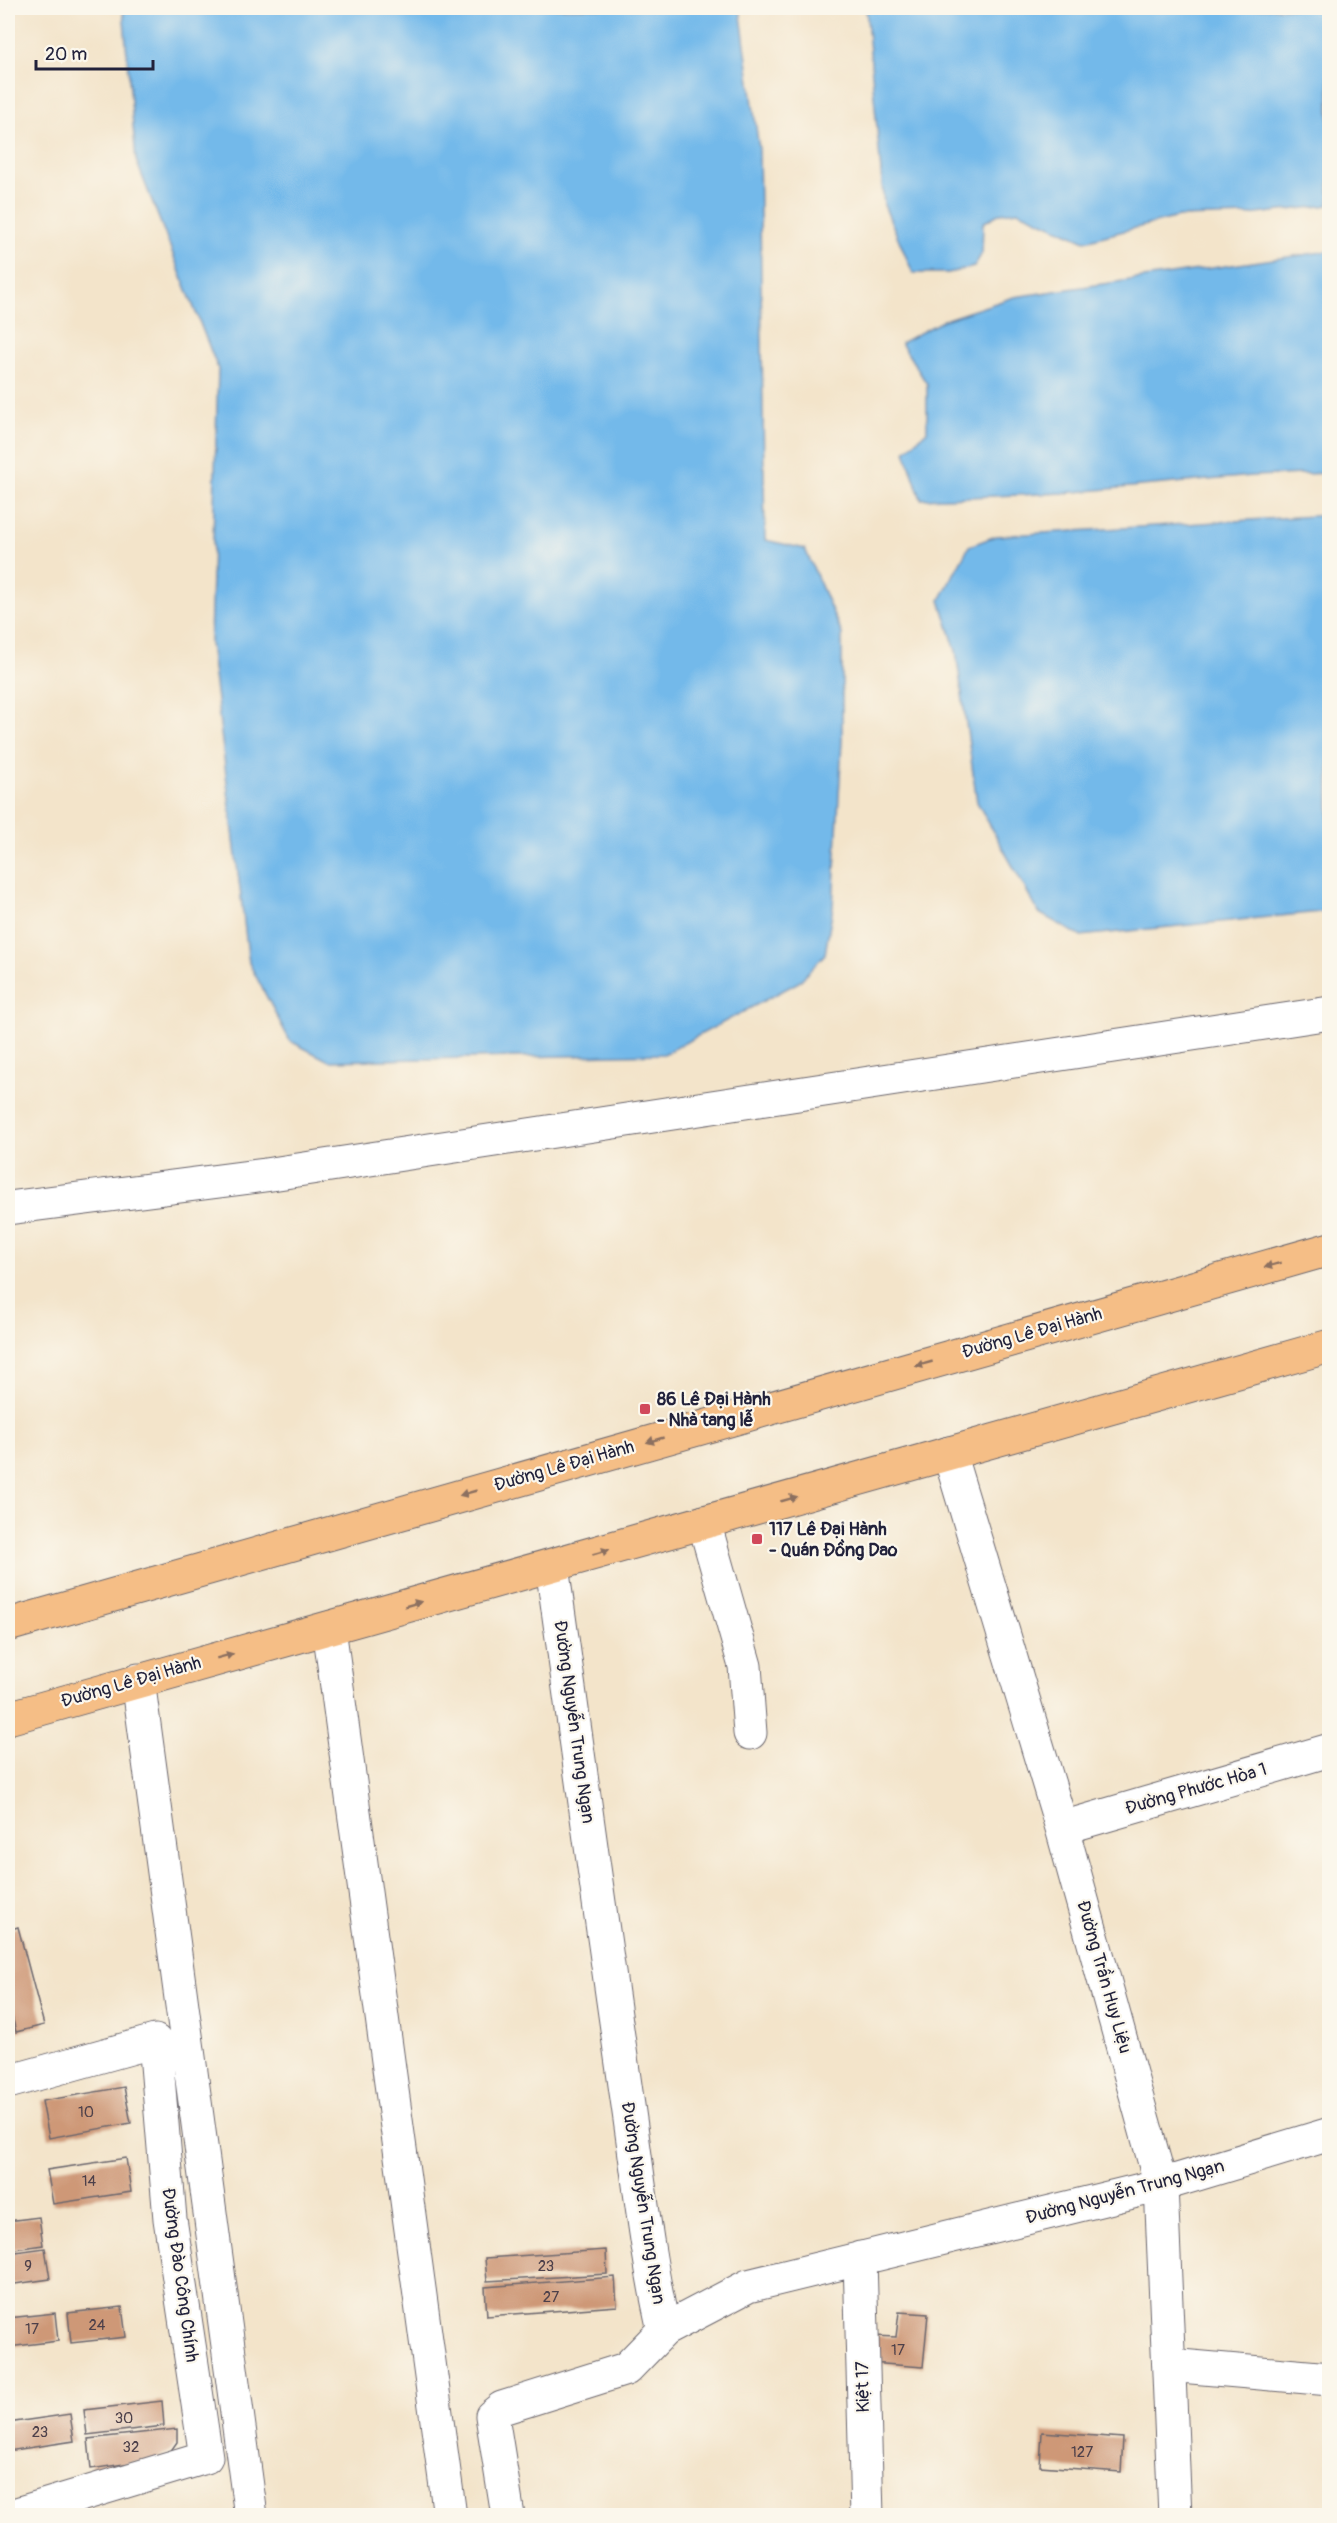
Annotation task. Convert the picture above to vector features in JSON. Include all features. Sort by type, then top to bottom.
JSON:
[{"type":"main road","name":"Đường Lê Đại Hành","points":[[8,1625],[1329,1250]]},
{"type":"main road","name":"Đường Lê Đại Hành","points":[[8,1718],[1329,1346]]},
{"type":"street","points":[[8,1208],[265,1175],[1329,1012]]},
{"type":"street","name":"Đường Trần Huy Liệu","points":[[949,1453],[1062,1828],[1161,2185],[1175,2516]]},
{"type":"street","points":[[704,1522],[746,1666],[750,1733]]},
{"type":"street","name":"Đường Nguyễn Trung Ngạn","points":[[552,1566],[651,2268],[664,2330],[748,2286],[1161,2185],[1329,2134]]},
{"type":"street","points":[[330,1628],[450,2516]]},
{"type":"street","points":[[138,1680],[251,2516]]},
{"type":"street","name":"Đường Phước Hòa 1","points":[[1062,1828],[1329,1750]]},
{"type":"street","name":"Đường Đào Công Chính","points":[[8,2082],[155,2041],[170,2219],[206,2457],[89,2504],[10,2516]]},
{"type":"street","name":"Kiệt 17","points":[[860,2258],[867,2516]]},
{"type":"street","points":[[508,2516],[492,2416],[502,2408],[626,2369],[664,2330]]},
{"type":"street","points":[[1169,2365],[1329,2379]]},
{"type":"water","points":[[123,8],[740,8],[759,149],[765,540],[805,549],[842,634],[842,741],[833,907],[825,954],[799,982],[664,1054],[329,1061],[290,1041],[249,963],[210,643],[218,369],[136,160]]},
{"type":"water","points":[[866,8],[1329,8],[1329,205],[1249,215],[1178,217],[1085,241],[1018,211],[1000,213],[983,223],[982,253],[974,267],[948,273],[913,273],[884,205]]},
{"type":"water","points":[[1329,251],[1329,473],[1252,476],[1064,493],[921,499],[905,451],[927,431],[927,384],[901,343],[944,320],[1014,297]]},
{"type":"water","points":[[1329,515],[1329,911],[1080,936],[1039,913],[977,802],[956,651],[940,600],[969,546],[996,536]]},
{"type":"building","points":[[18,1927],[44,2025],[16,2032],[8,2000],[8,1930]]},
{"type":"building","points":[[8,2019],[13,2035],[8,2036]]},
{"type":"building","points":[[124,2087],[131,2123],[49,2138],[42,2101]]},
{"type":"building","points":[[126,2158],[131,2192],[53,2204],[47,2170]]},
{"type":"building","points":[[39,2217],[43,2245],[8,2250],[8,2221]]},
{"type":"building","points":[[45,2248],[50,2279],[8,2285],[8,2253]]},
{"type":"building","points":[[606,2250],[607,2274],[487,2281],[485,2258]]},
{"type":"building","points":[[615,2277],[617,2306],[487,2316],[485,2287]]},
{"type":"building","points":[[122,2307],[126,2337],[71,2343],[68,2313]]},
{"type":"building","points":[[899,2312],[928,2314],[923,2367],[871,2363],[873,2336],[896,2337]]},
{"type":"building","points":[[55,2313],[58,2341],[8,2347],[8,2318]]},
{"type":"building","points":[[162,2401],[164,2426],[87,2435],[84,2410]]},
{"type":"building","points":[[70,2414],[74,2441],[8,2451],[8,2423]]},
{"type":"building","points":[[177,2429],[177,2442],[170,2452],[157,2459],[91,2469],[88,2439]]},
{"type":"building","points":[[1042,2432],[1123,2438],[1121,2472],[1040,2466]]},
{"type":"place","name":"86 Lê Đại Hành - Nhà tang lễ","points":[[645,1409]]},
{"type":"place","name":"117 Lê Đại Hành - Quán Đồng Dao","points":[[757,1539]]}]
